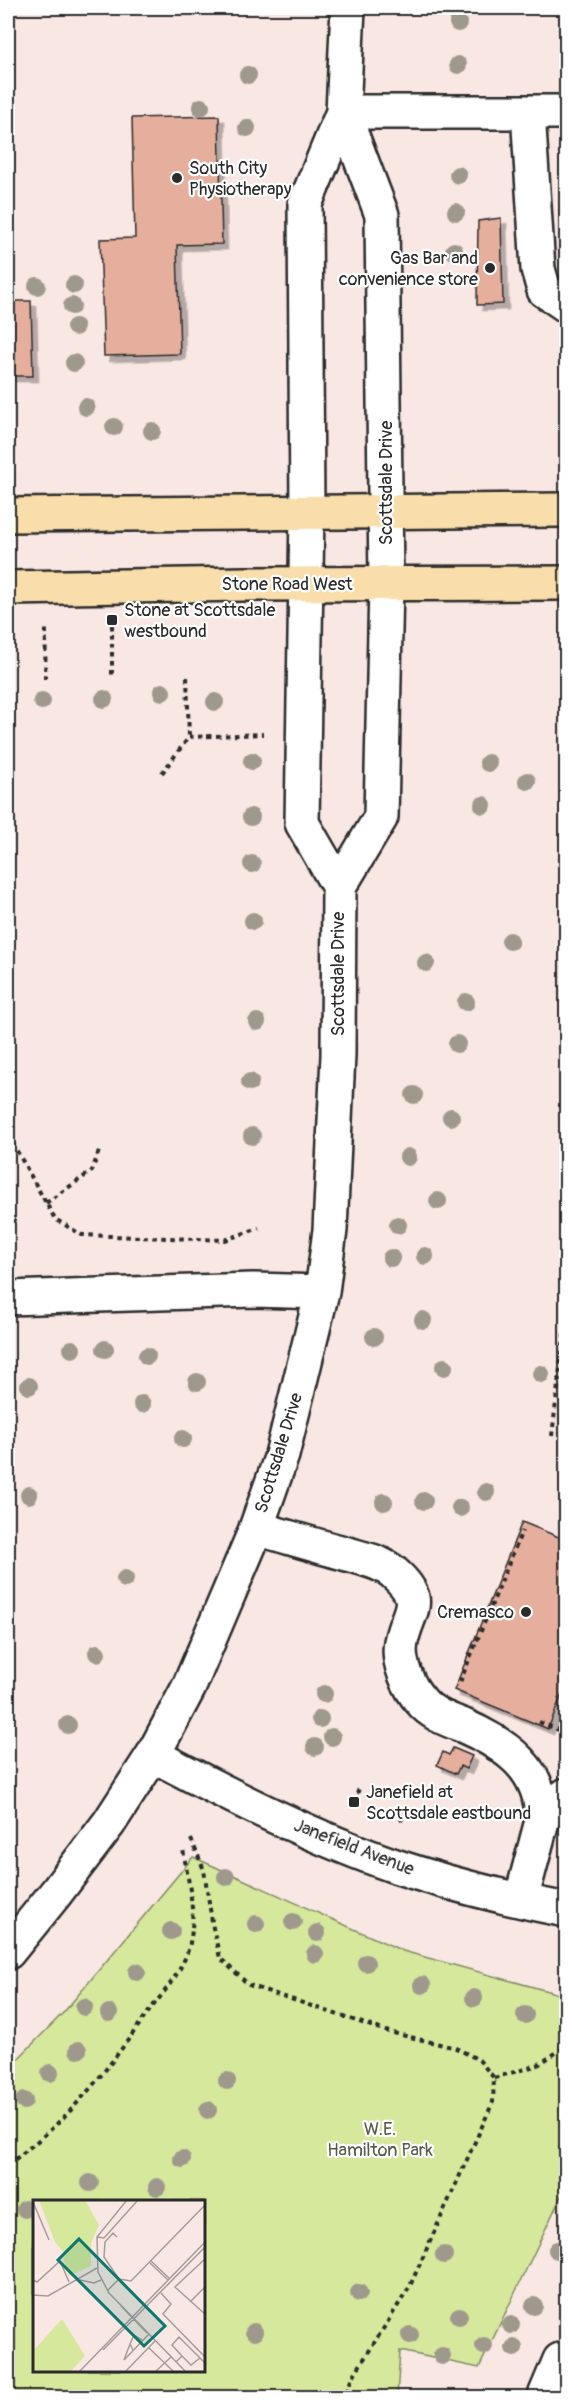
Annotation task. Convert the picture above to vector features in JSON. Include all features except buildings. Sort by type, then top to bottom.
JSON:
[{"type":"main road","points":[[8,515],[567,510]]},
{"type":"main road","name":"Stone Road West","points":[[8,588],[567,583]]},
{"type":"street","name":"Scottsdale Drive","points":[[8,1952],[109,1823],[153,1755],[189,1687],[256,1528],[282,1455],[321,1293],[332,1206],[338,1055],[339,886],[302,823],[307,584],[305,204],[343,111],[348,8]]},
{"type":"street","name":"Scottsdale Drive","points":[[339,886],[381,817],[386,584],[382,215],[343,111]]},
{"type":"street","points":[[343,111],[567,112]]},
{"type":"street","points":[[528,112],[538,268],[544,290],[567,305]]},
{"type":"street","points":[[8,1298],[254,1290],[321,1293]]},
{"type":"street","points":[[256,1528],[372,1562],[393,1571],[399,1577],[411,1593],[413,1604],[400,1645],[406,1676],[415,1693],[421,1702],[432,1711],[496,1741],[516,1757],[538,1786],[542,1803],[542,1821]]},
{"type":"street","name":"Janefield Avenue","points":[[153,1755],[215,1788],[318,1835],[398,1866],[477,1890],[567,1910]]},
{"type":"street","points":[[521,1900],[542,1821],[549,1807],[567,1795]]},
{"type":"street","points":[[544,2397],[564,2355]]},
{"type":"path","points":[[8,384],[8,402]]},
{"type":"path","points":[[112,620],[112,678]]},
{"type":"path","points":[[45,679],[46,622]]},
{"type":"path","points":[[162,773],[189,737],[187,677]]},
{"type":"path","points":[[189,737],[267,734]]},
{"type":"path","points":[[8,1135],[55,1219],[82,1235],[225,1240],[259,1228]]},
{"type":"path","points":[[46,1203],[92,1171],[100,1148]]},
{"type":"path","points":[[552,1436],[567,1318]]},
{"type":"path","points":[[458,1687],[522,1531]]},
{"type":"path","points":[[561,1731],[567,1716]]},
{"type":"path","points":[[530,1718],[567,1733]]},
{"type":"path","points":[[354,1802],[360,1786]]},
{"type":"path","points":[[401,1821],[408,1805]]},
{"type":"path","points":[[191,1839],[204,1870],[220,1958],[249,1985],[389,2031],[456,2048],[479,2060],[494,2078],[493,2103],[409,2288],[352,2378],[344,2397]]},
{"type":"path","points":[[8,2165],[41,2139],[79,2102],[117,2056],[174,1979],[187,1953],[192,1928],[191,1902],[183,1849]]},
{"type":"path","points":[[494,2078],[538,2065],[567,2046]]},
{"type":"green space","name":"W.E. Hamilton Park","points":[[193,1857],[403,1951],[566,1996],[566,2186],[479,2368],[400,2351],[397,2397],[8,2397],[8,2069],[64,2012]]},
{"type":"place","name":"South City Physiotherapy","points":[[177,178]]},
{"type":"place","name":"Gas Bar and convenience store","points":[[490,268]]},
{"type":"place","name":"Stone at Scottsdale westbound","points":[[112,620]]},
{"type":"place","name":"Cremasco","points":[[526,1612]]},
{"type":"place","name":"Janefield at Scottsdale eastbound","points":[[354,1802]]}]
